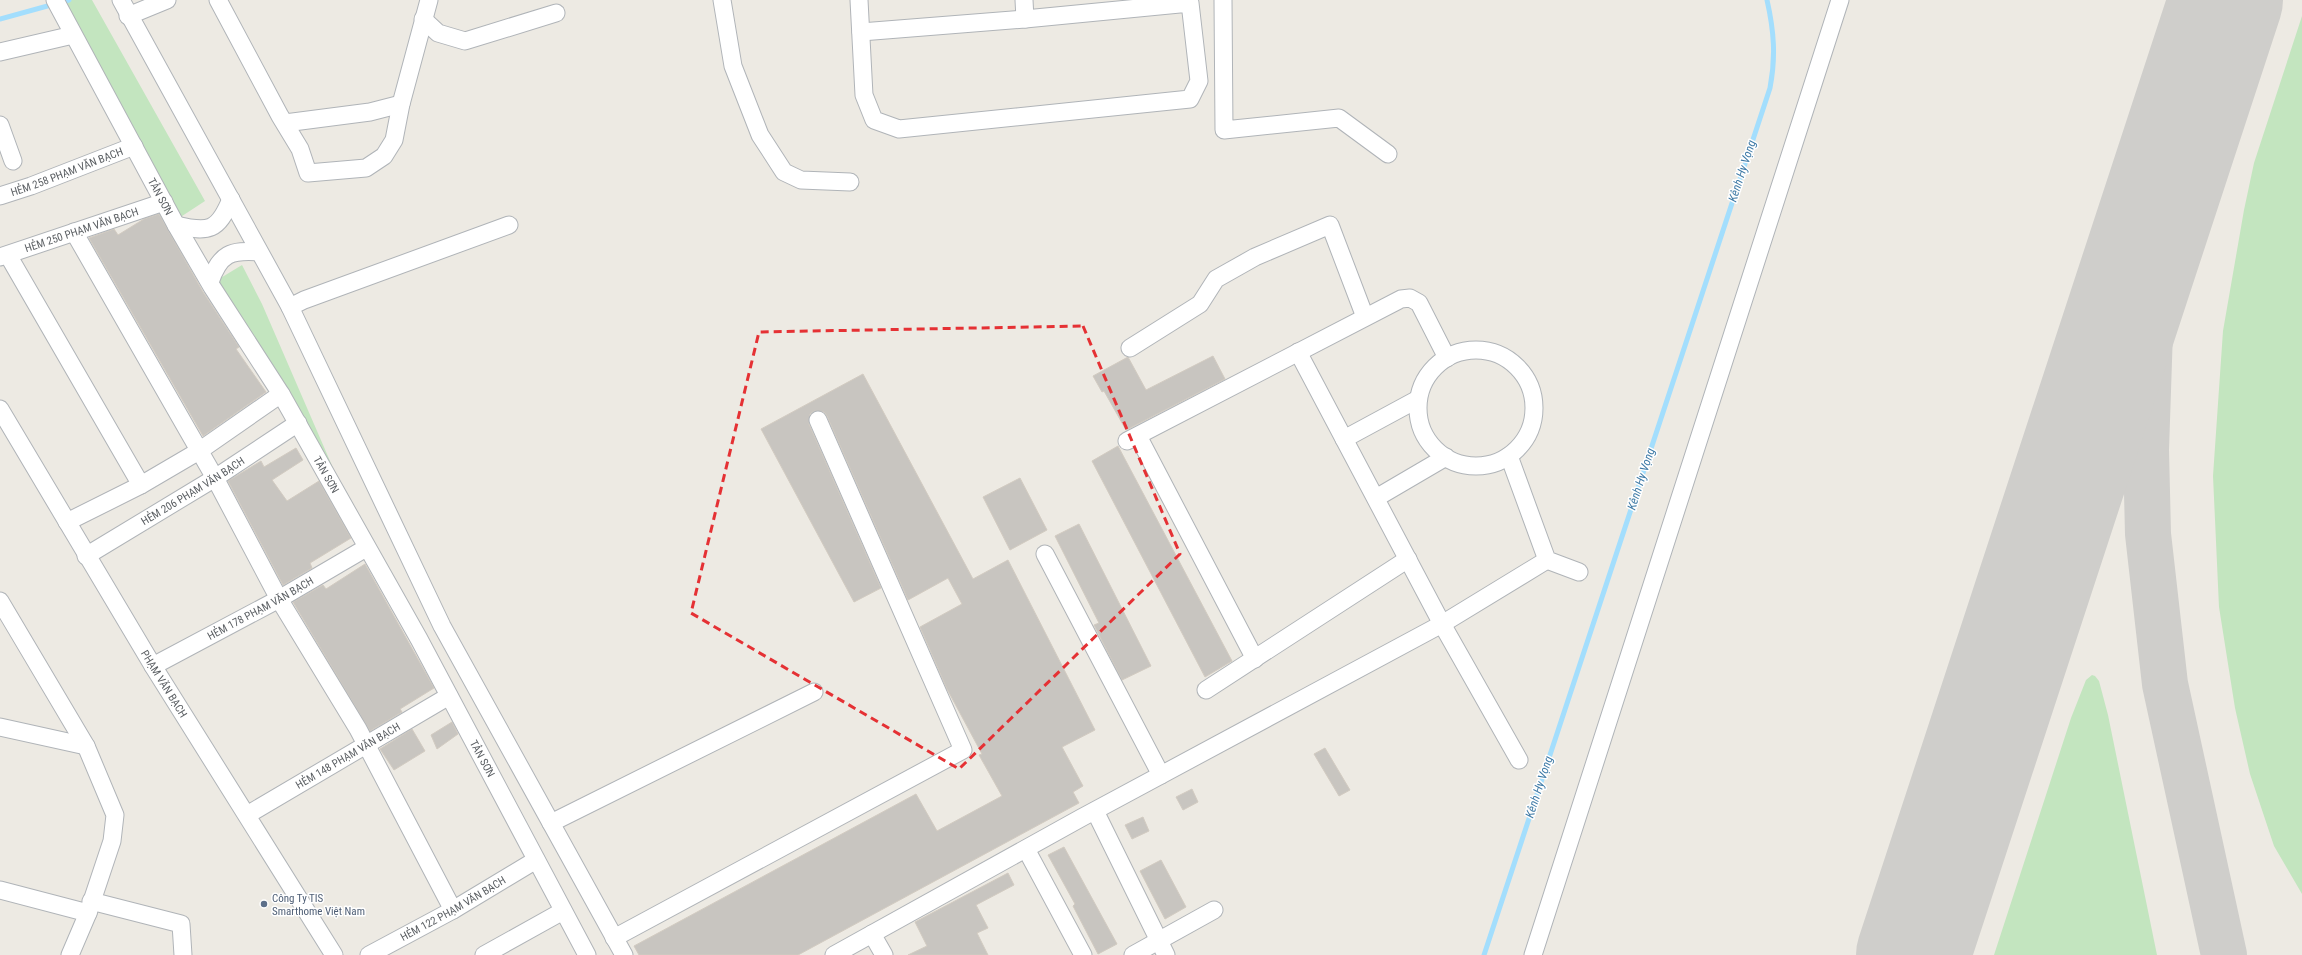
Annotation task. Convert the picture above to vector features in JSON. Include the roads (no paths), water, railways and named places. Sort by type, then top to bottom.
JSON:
[{"type":"street","name":"TÂN SƠN","points":[[55,0],[176,225],[298,422],[366,548],[419,639],[587,955]]},
{"type":"street","points":[[167,0],[125,8],[290,307],[442,626],[624,955]]},
{"type":"street","points":[[218,0],[300,149],[308,173],[366,168],[384,156],[394,140],[401,104],[429,0]]},
{"type":"street","points":[[722,0],[733,66],[760,135],[784,172],[801,180],[850,182]]},
{"type":"street","points":[[859,0],[864,95],[874,120],[898,129],[1190,99],[1199,81],[1190,3],[1025,19],[861,32]]},
{"type":"street","points":[[1024,0],[1025,19]]},
{"type":"street","points":[[1223,0],[1224,130],[1339,118],[1388,154]]},
{"type":"street","points":[[1533,955],[1840,0]]},
{"type":"street","points":[[423,19],[438,33],[465,41],[556,13]]},
{"type":"street","points":[[0,52],[73,35]]},
{"type":"street","points":[[285,123],[370,112],[401,104]]},
{"type":"street","points":[[0,125],[13,161]]},
{"type":"street","name":"HẺM 258 PHẠM VĂN BẠCH","points":[[0,196],[31,186],[134,146]]},
{"type":"street","points":[[176,225],[198,230],[212,227],[223,218],[231,199]]},
{"type":"street","name":"HẺM 250 PHẠM VĂN BẠCH","points":[[4,256],[164,202]]},
{"type":"street","points":[[290,307],[304,300],[509,225]]},
{"type":"street","points":[[1130,348],[1200,304],[1216,279],[1255,258],[1330,225],[1365,318]]},
{"type":"street","points":[[74,232],[215,478],[279,599],[366,744],[453,910]]},
{"type":"street","points":[[210,282],[215,268],[226,255],[238,251],[259,252]]},
{"type":"street","points":[[4,256],[141,485]]},
{"type":"street","points":[[1255,658],[1132,439],[1401,299],[1410,298],[1419,303],[1447,358]]},
{"type":"street","points":[[1471,349],[1490,350],[1508,358],[1522,371],[1532,387],[1535,407],[1533,419],[1523,443],[1509,456],[1491,465],[1472,466],[1453,462],[1437,452],[1425,437],[1418,418],[1418,399],[1424,381],[1436,365],[1447,358],[1471,349]]},
{"type":"street","points":[[1298,352],[1442,624],[1519,760]]},
{"type":"street","points":[[67,522],[141,485],[199,451],[281,394]]},
{"type":"street","points":[[1344,439],[1418,399]]},
{"type":"street","name":"PHẠM VĂN BẠCH","points":[[0,409],[86,556],[153,666],[334,955]]},
{"type":"street","points":[[614,938],[963,750],[818,420]]},
{"type":"street","name":"HẺM 206 PHẠM VĂN BẠCH","points":[[86,556],[215,478],[298,422]]},
{"type":"street","points":[[1509,456],[1547,560],[1579,572]]},
{"type":"street","points":[[1376,498],[1446,457]]},
{"type":"street","name":"HẺM 178 PHẠM VĂN BẠCH","points":[[153,666],[279,599],[366,548]]},
{"type":"street","points":[[1045,554],[1161,775]]},
{"type":"street","points":[[1206,690],[1408,558]]},
{"type":"street","points":[[834,955],[858,950],[872,934],[1161,775],[1442,624],[1547,560]]},
{"type":"street","points":[[0,601],[86,746],[115,815],[112,841],[90,907],[70,955]]},
{"type":"street","points":[[419,639],[428,642],[435,640],[442,626]]},
{"type":"street","name":"HẺM 148 PHẠM VĂN BẠCH","points":[[247,815],[366,744],[445,689],[450,671],[456,668],[465,669]]},
{"type":"street","points":[[552,823],[814,692]]},
{"type":"street","points":[[0,727],[86,746]]},
{"type":"street","points":[[1095,811],[1163,948]]},
{"type":"street","points":[[1026,849],[1083,955]]},
{"type":"street","name":"HẺM 122 PHẠM VĂN BẠCH","points":[[368,955],[453,910],[536,860]]},
{"type":"street","points":[[0,890],[181,924],[183,955]]},
{"type":"street","points":[[1134,955],[1163,948],[1214,910]]},
{"type":"street","points":[[484,955],[563,912]]},
{"type":"street","points":[[872,934],[884,955]]},
{"type":"waterway","name":"Kênh Hy Vọng","points":[[0,19],[69,0]]},
{"type":"waterway","name":"Kênh Hy Vọng","points":[[1484,955],[1770,88],[1774,55],[1767,0]]},
{"type":"place","name":"Công Ty TIS Smarthome Việt Nam","points":[[264,904]]}]
